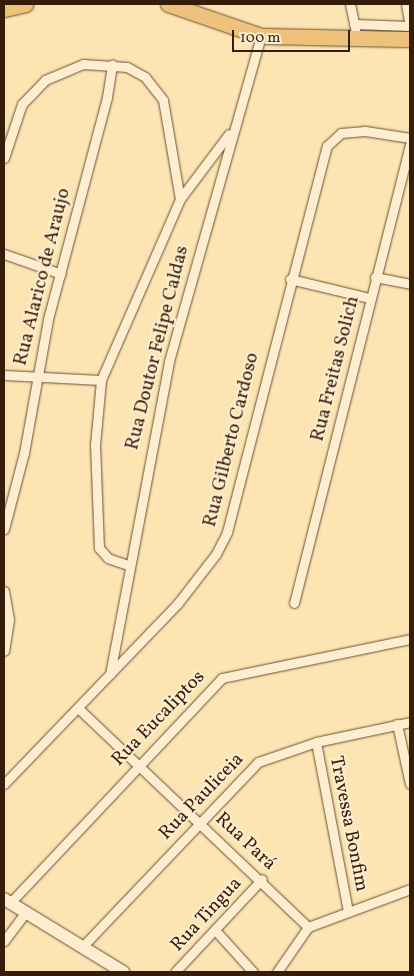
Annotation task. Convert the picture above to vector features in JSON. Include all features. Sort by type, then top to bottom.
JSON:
[{"type":"main road","points":[[4,9],[25,4]]},
{"type":"main road","points":[[168,4],[261,36],[410,30]]},
{"type":"street","points":[[350,4],[355,31]]},
{"type":"street","points":[[406,4],[410,30]]},
{"type":"street","name":"Rua Doutor Felipe Caldas","points":[[110,674],[128,565],[169,361],[230,132],[261,36]]},
{"type":"street","points":[[4,158],[18,112],[33,91],[66,69],[112,64],[145,77],[163,100],[180,199]]},
{"type":"street","name":"Rua Alarico de Araujo","points":[[4,529],[24,453],[36,374],[112,64]]},
{"type":"street","name":"Rua Gilberto Cardoso","points":[[4,784],[199,579],[227,532],[290,279],[327,146],[341,133],[365,131],[410,138]]},
{"type":"street","points":[[128,565],[108,558],[99,548],[95,445],[101,380],[180,199],[230,132]]},
{"type":"street","name":"Rua Freitas Solich","points":[[294,604],[410,144]]},
{"type":"street","points":[[4,254],[61,274]]},
{"type":"street","points":[[375,277],[410,284]]},
{"type":"street","points":[[290,279],[370,298]]},
{"type":"street","points":[[4,375],[36,374],[101,380]]},
{"type":"street","points":[[4,590],[10,620],[4,651]]},
{"type":"street","name":"Rua Eucaliptos","points":[[7,901],[222,678],[410,640]]},
{"type":"street","name":"Rua Pará","points":[[78,708],[262,879],[308,927]]},
{"type":"street","name":"Rua Pauliceia","points":[[82,947],[258,762],[316,742],[410,722]]},
{"type":"street","points":[[397,724],[410,784]]},
{"type":"street","name":"Travessa Bonfim","points":[[316,742],[348,912]]},
{"type":"street","name":"Rua Tingua","points":[[175,972],[262,879]]},
{"type":"street","points":[[277,972],[308,927],[410,889]]},
{"type":"street","points":[[7,901],[124,972]]},
{"type":"street","points":[[4,941],[25,912]]},
{"type":"street","points":[[215,930],[253,972]]}]
